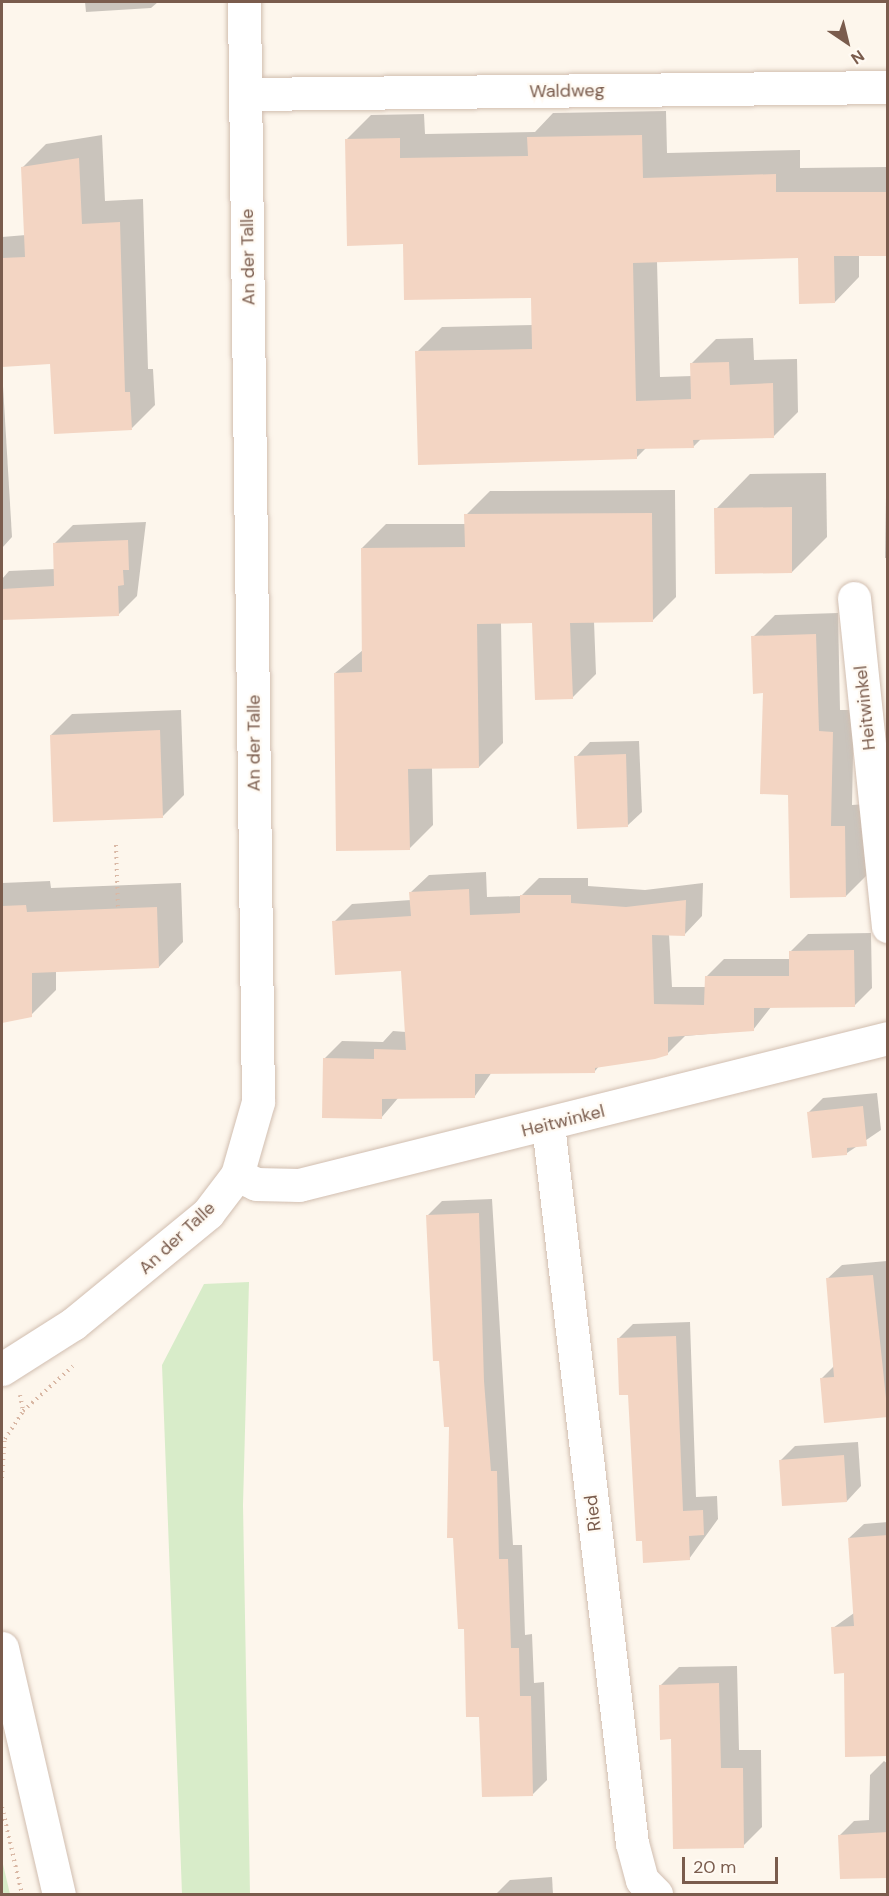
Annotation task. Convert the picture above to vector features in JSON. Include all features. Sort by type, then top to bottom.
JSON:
[{"type":"street","name":"An der Talle","points":[[2,1369],[153,1263],[208,1213],[237,1174],[258,1102],[244,2]]},
{"type":"street","name":"Waldweg","points":[[246,94],[888,87]]},
{"type":"street","name":"Heitwinkel","points":[[854,598],[888,926]]},
{"type":"street","name":"Heitwinkel","points":[[237,1174],[256,1184],[299,1185],[548,1125],[888,1038]]},
{"type":"street","name":"Ried","points":[[548,1125],[632,1843],[642,1880],[656,1894]]},
{"type":"street","points":[[2,1648],[59,1894]]},
{"type":"path","points":[[116,845],[118,908]]},
{"type":"path","points":[[2,1807],[22,1894]]},
{"type":"green space","points":[[249,1282],[243,1505],[250,1894],[182,1894],[162,1365],[204,1284]]},
{"type":"green space","points":[[2,1860],[10,1894],[2,1894]]},
{"type":"building","points":[[642,135],[643,178],[776,174],[776,192],[888,192],[888,256],[834,256],[835,303],[799,304],[798,258],[633,263],[636,401],[691,399],[690,363],[729,362],[730,385],[773,383],[774,438],[693,440],[694,448],[637,449],[637,459],[418,465],[415,351],[532,349],[531,298],[404,300],[403,244],[347,246],[345,139],[400,138],[400,158],[528,156],[527,137]]},
{"type":"building","points":[[79,158],[82,224],[120,222],[125,392],[130,392],[132,430],[54,434],[50,364],[2,367],[2,258],[25,257],[21,167]]},
{"type":"building","points":[[792,507],[792,573],[715,574],[714,508]]},
{"type":"building","points":[[652,513],[653,622],[570,623],[573,699],[535,700],[532,623],[477,624],[479,768],[408,769],[410,850],[336,851],[334,673],[362,672],[361,548],[465,547],[464,514]]},
{"type":"building","points":[[128,540],[129,570],[123,570],[124,585],[118,586],[119,616],[2,620],[2,589],[54,586],[53,543]]},
{"type":"building","points":[[816,634],[819,731],[833,732],[831,826],[845,826],[846,897],[790,898],[788,795],[760,794],[763,693],[753,694],[751,636]]},
{"type":"building","points":[[160,730],[163,818],[53,822],[50,735]]},
{"type":"building","points":[[626,754],[628,827],[577,829],[574,756]]},
{"type":"building","points":[[469,889],[470,915],[520,913],[520,895],[571,895],[571,903],[626,907],[686,900],[685,936],[652,935],[654,1004],[704,1005],[705,976],[789,976],[789,951],[854,950],[855,1007],[754,1008],[754,1031],[668,1037],[668,1055],[655,1059],[595,1068],[595,1073],[475,1074],[475,1098],[382,1099],[382,1119],[322,1118],[323,1058],[374,1059],[374,1049],[406,1050],[401,971],[335,975],[332,921],[411,916],[409,892]]},
{"type":"building","points":[[26,905],[27,912],[157,907],[159,968],[32,973],[32,1017],[2,1023],[2,906]]},
{"type":"building","points":[[863,1106],[867,1146],[847,1148],[847,1155],[812,1158],[807,1112]]},
{"type":"building","points":[[479,1213],[484,1381],[491,1471],[497,1471],[499,1559],[508,1559],[511,1648],[519,1648],[520,1696],[531,1696],[533,1796],[482,1797],[479,1717],[466,1717],[464,1629],[458,1629],[453,1538],[447,1538],[449,1427],[444,1427],[439,1361],[433,1361],[426,1215]]},
{"type":"building","points":[[873,1275],[888,1417],[824,1423],[820,1378],[834,1377],[826,1278]]},
{"type":"building","points":[[676,1336],[683,1511],[703,1510],[704,1535],[689,1536],[690,1560],[643,1563],[642,1541],[636,1541],[628,1395],[619,1395],[617,1338]]},
{"type":"building","points":[[844,1455],[847,1502],[782,1506],[779,1460]]},
{"type":"building","points":[[888,1535],[888,1756],[845,1757],[844,1673],[834,1674],[831,1627],[854,1626],[848,1538]]},
{"type":"building","points":[[719,1683],[721,1768],[743,1768],[744,1848],[673,1849],[671,1739],[660,1740],[659,1685]]},
{"type":"building","points":[[888,1832],[888,1878],[840,1879],[838,1835]]}]
